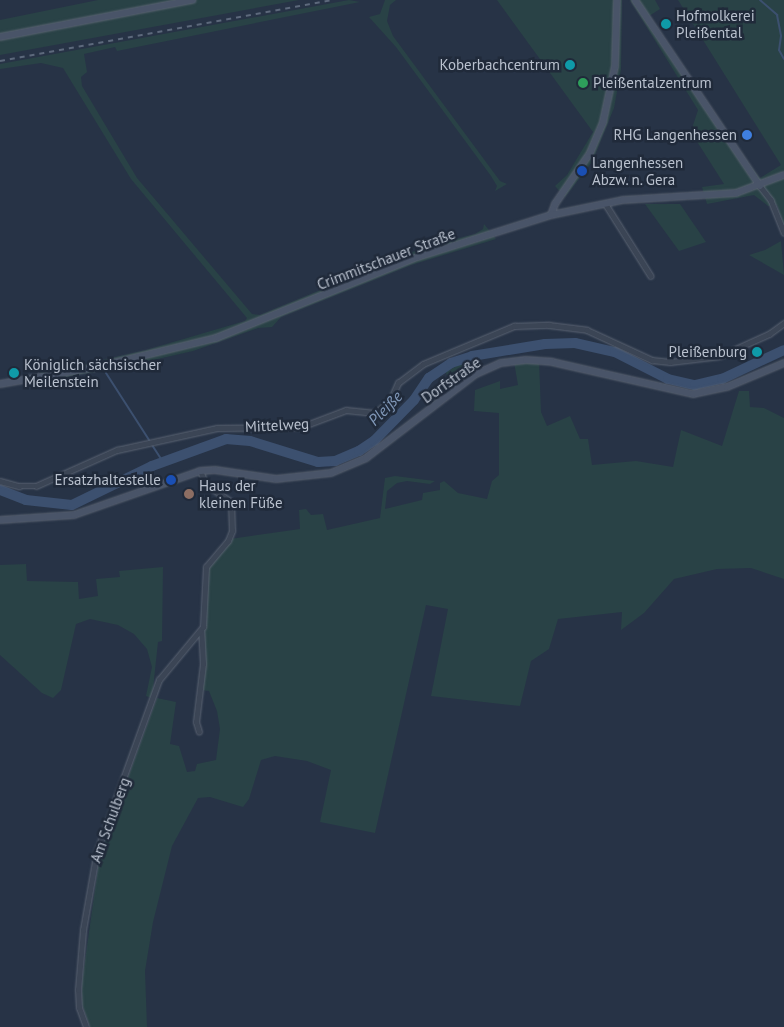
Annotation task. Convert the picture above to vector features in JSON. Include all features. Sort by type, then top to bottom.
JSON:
[{"type":"street","points":[[0,37],[192,0]]},
{"type":"street","points":[[551,215],[555,204],[590,153],[603,122],[615,66],[618,0]]},
{"type":"street","points":[[635,0],[770,200],[784,233]]},
{"type":"street","name":"Crimmitschauer Straße","points":[[0,384],[92,368],[206,340],[418,257],[551,215],[605,203],[723,195],[760,186],[784,175]]},
{"type":"street","points":[[605,203],[651,276]]},
{"type":"street","name":"Mittelweg","points":[[0,481],[19,486],[36,486],[117,450],[217,428],[301,427],[346,410],[375,413],[390,401],[398,383],[416,368],[445,353],[514,326],[549,325],[588,330],[660,362],[720,356],[769,334],[784,323]]},
{"type":"street","name":"Dorfstraße","points":[[0,520],[74,515],[200,472],[215,470],[276,479],[313,477],[350,466],[376,452],[476,374],[501,363],[526,360],[552,362],[693,394],[728,387],[784,364]]},
{"type":"street","points":[[199,732],[196,722],[204,664],[201,632],[206,567],[228,542],[233,522],[230,500],[206,485],[200,472]]},
{"type":"street","name":"Am Schulberg","points":[[86,1027],[79,1008],[78,990],[83,930],[97,851],[139,742],[157,684],[170,664],[201,632]]},
{"type":"green space","points":[[98,0],[299,0],[0,55],[0,20]]},
{"type":"green space","points":[[349,0],[360,2],[117,51],[115,47],[84,54],[87,72],[81,77],[82,86],[137,178],[252,314],[260,315],[425,247],[475,234],[483,229],[484,224],[496,239],[411,265],[281,317],[272,327],[258,328],[193,351],[114,369],[46,380],[36,367],[72,367],[146,350],[245,321],[247,318],[131,179],[63,68],[41,63],[0,69],[0,64]]},
{"type":"green space","points":[[385,0],[396,0],[390,5],[387,21],[393,36],[500,181],[507,184],[495,191],[497,186],[491,176],[396,47],[369,17],[380,14]]},
{"type":"green space","name":"Pleißentalzentrum","points":[[497,0],[622,0],[621,70],[614,108],[592,162],[565,197],[555,186],[567,175],[593,132]]},
{"type":"green space","points":[[630,0],[655,0],[660,9],[646,18],[704,106],[760,178],[781,165],[678,0],[784,0],[784,228],[777,205],[768,206],[754,195],[707,204],[702,187],[724,184],[696,140],[693,125],[698,110]]},
{"type":"green space","points":[[645,204],[680,204],[706,242],[679,251]]},
{"type":"green space","points":[[781,241],[784,275],[749,255],[765,250]]},
{"type":"green space","points":[[467,360],[473,372],[450,390],[446,372]]},
{"type":"green space","points":[[539,360],[541,412],[547,426],[570,416],[580,439],[588,439],[592,465],[636,461],[673,467],[681,430],[722,446],[739,391],[749,391],[750,407],[764,408],[784,418],[784,579],[751,568],[717,569],[674,579],[644,613],[621,630],[622,612],[558,619],[549,649],[531,661],[520,706],[431,696],[448,609],[426,605],[375,833],[320,822],[331,770],[307,761],[275,756],[261,760],[249,799],[243,807],[210,797],[198,798],[172,846],[153,922],[145,971],[147,1027],[90,1027],[82,1004],[82,982],[100,854],[157,698],[176,702],[170,744],[179,746],[187,772],[195,771],[197,764],[216,760],[220,729],[217,711],[209,691],[201,690],[206,568],[230,539],[300,529],[299,510],[306,509],[311,515],[323,514],[327,530],[380,518],[385,478],[395,476],[435,481],[430,484],[407,481],[397,483],[387,491],[385,509],[422,500],[423,493],[440,490],[440,483],[444,481],[458,493],[487,499],[492,481],[499,475],[499,413],[474,411],[475,390],[500,381],[500,389],[518,385],[514,362]]},
{"type":"green space","points":[[26,564],[27,581],[78,582],[79,599],[98,596],[96,579],[120,577],[119,571],[163,567],[162,641],[158,642],[152,698],[146,696],[152,667],[147,649],[134,634],[118,625],[90,619],[76,624],[61,690],[53,698],[42,693],[0,655],[0,565]]},
{"type":"waterway","points":[[760,0],[777,15],[781,36],[779,50],[784,59]]},
{"type":"waterway","name":"Pleiße","points":[[0,490],[26,500],[72,505],[152,466],[226,439],[250,441],[318,462],[335,461],[359,451],[374,441],[414,400],[429,378],[451,363],[472,356],[545,344],[575,343],[615,352],[668,379],[695,385],[722,379],[784,350]]},
{"type":"waterway","points":[[106,373],[149,440]]},
{"type":"waterway","points":[[152,445],[163,462]]},
{"type":"railway","points":[[0,61],[333,0]]},
{"type":"place","name":"Hofmolkerei Pleißental","points":[[666,24]]},
{"type":"place","name":"Koberbachcentrum","points":[[570,65]]},
{"type":"place","name":"Pleißentalzentrum","points":[[583,83]]},
{"type":"place","name":"RHG Langenhessen","points":[[747,135]]},
{"type":"place","name":"Langenhessen Abzw. n. Gera","points":[[582,171]]},
{"type":"place","name":"Pleißenburg","points":[[757,352]]},
{"type":"place","name":"Königlich sächsischer Meilenstein","points":[[14,373]]},
{"type":"place","name":"Ersatzhaltestelle","points":[[171,480]]},
{"type":"place","name":"Haus der kleinen Füße","points":[[189,494]]}]
